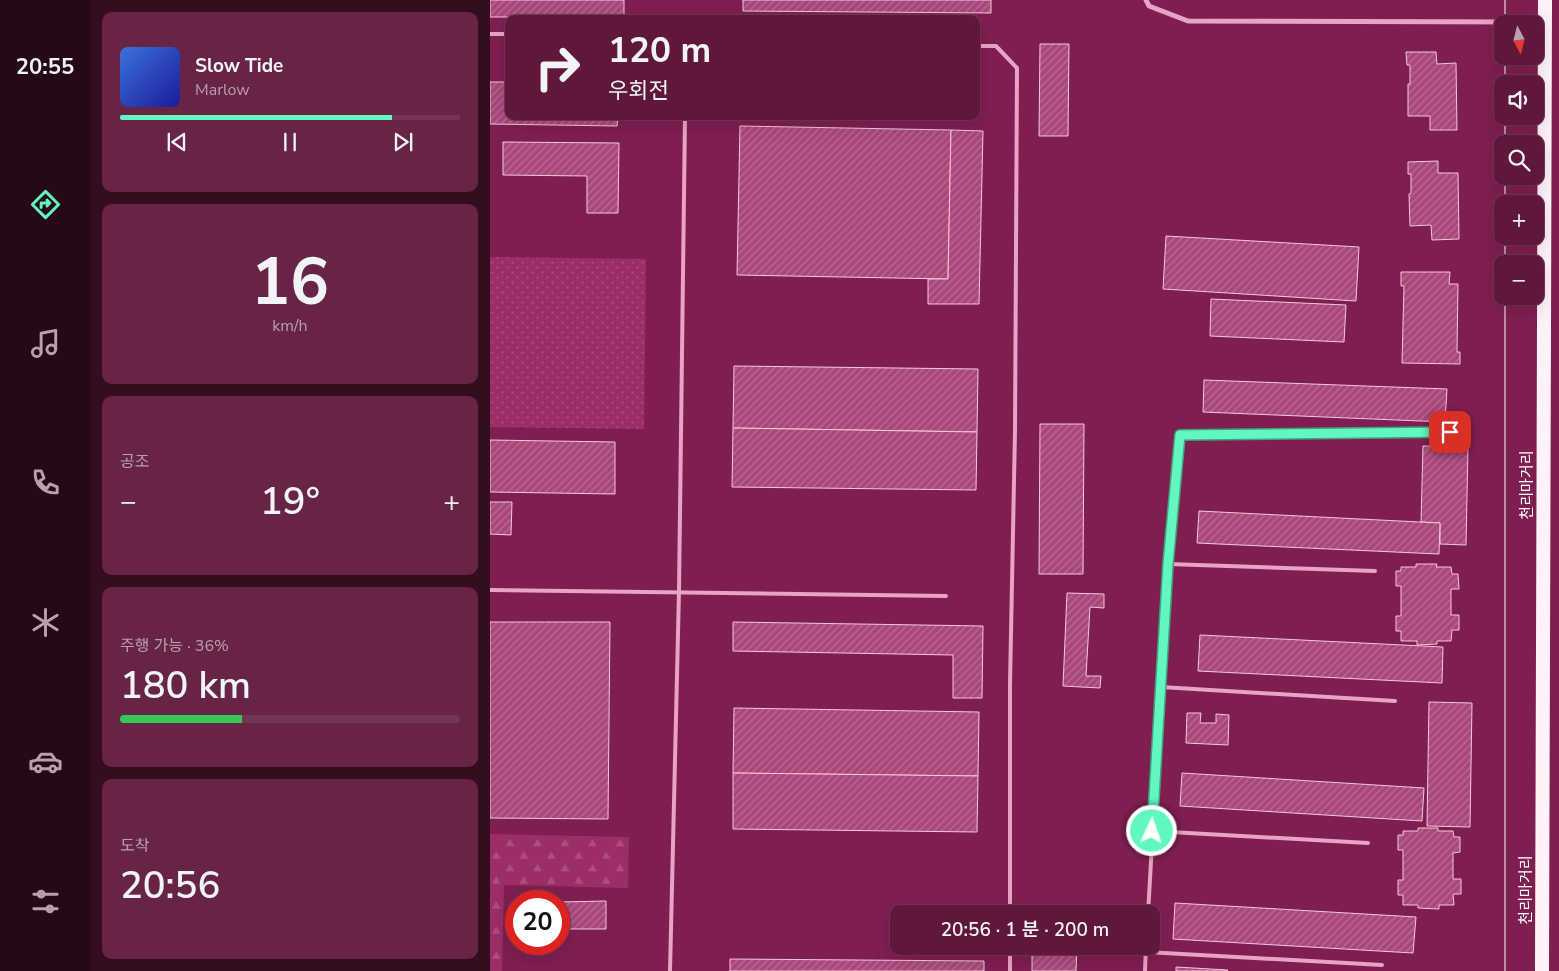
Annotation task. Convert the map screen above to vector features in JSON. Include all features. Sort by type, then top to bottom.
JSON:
[{"type":"highway","name":"천리마거리","points":[[1542,971],[1545,0]]},
{"type":"street","points":[[1146,0],[1148,6],[1188,21],[1545,22]]},
{"type":"lane","points":[[490,34],[505,34]]},
{"type":"lane","points":[[980,46],[996,46],[1018,68],[1015,420],[1010,684],[1010,905]]},
{"type":"lane","points":[[670,971],[679,591],[685,120]]},
{"type":"lane","points":[[1148,905],[1168,564],[1180,435],[1469,432]]},
{"type":"lane","points":[[1168,564],[1375,571]]},
{"type":"lane","points":[[490,590],[946,596]]},
{"type":"lane","points":[[1161,687],[1395,701]]},
{"type":"lane","points":[[1152,831],[1368,843]]},
{"type":"lane","points":[[1160,953],[1382,965]]},
{"type":"lane","points":[[1010,955],[1010,971]]},
{"type":"lane","points":[[1145,971],[1146,955]]},
{"type":"green space","points":[[490,257],[646,259],[644,429],[490,427]]},
{"type":"green space","points":[[490,834],[629,837],[628,888],[504,885],[502,971],[490,971]]},
{"type":"building","points":[[490,0],[624,0],[624,15],[505,15],[505,17],[490,17]]},
{"type":"building","points":[[743,0],[991,0],[991,13],[743,11]]},
{"type":"building","points":[[1040,44],[1069,44],[1068,136],[1039,136]]},
{"type":"building","points":[[1406,52],[1436,52],[1437,64],[1456,63],[1457,130],[1430,130],[1430,116],[1408,116],[1410,65],[1407,65]]},
{"type":"building","points":[[490,82],[505,82],[505,120],[618,120],[617,126],[490,124]]},
{"type":"building","points":[[740,126],[951,130],[948,279],[737,275]]},
{"type":"building","points":[[951,130],[983,131],[979,304],[928,304],[928,279],[948,279]]},
{"type":"building","points":[[503,142],[619,143],[618,213],[587,213],[587,176],[503,175]]},
{"type":"building","points":[[1438,161],[1438,173],[1458,173],[1459,239],[1432,240],[1431,225],[1410,226],[1409,194],[1411,193],[1411,174],[1408,174],[1408,162]]},
{"type":"building","points":[[1166,236],[1359,247],[1356,301],[1163,289]]},
{"type":"building","points":[[1401,272],[1450,272],[1449,284],[1458,284],[1457,352],[1460,352],[1460,364],[1402,363],[1404,286],[1401,286]]},
{"type":"building","points":[[1211,299],[1346,305],[1344,342],[1210,336]]},
{"type":"building","points":[[734,366],[978,369],[977,432],[733,428]]},
{"type":"building","points":[[1204,380],[1447,389],[1445,422],[1203,412]]},
{"type":"building","points":[[1040,424],[1084,424],[1083,574],[1039,574]]},
{"type":"building","points":[[733,428],[977,432],[976,490],[732,487]]},
{"type":"building","points":[[490,440],[615,442],[615,494],[490,492]]},
{"type":"building","points":[[1423,446],[1468,447],[1466,545],[1440,544],[1440,523],[1421,522]]},
{"type":"building","points":[[490,502],[512,502],[511,535],[490,534]]},
{"type":"building","points":[[1199,511],[1440,523],[1439,554],[1197,543]]},
{"type":"building","points":[[1416,564],[1437,564],[1436,567],[1451,567],[1452,574],[1458,574],[1459,589],[1451,589],[1451,615],[1459,615],[1459,630],[1452,630],[1451,641],[1437,641],[1437,644],[1417,645],[1417,641],[1401,641],[1401,631],[1396,631],[1396,616],[1401,616],[1401,586],[1396,586],[1396,571],[1401,571],[1401,567],[1416,567]]},
{"type":"building","points":[[1067,593],[1104,594],[1104,608],[1090,607],[1086,676],[1101,676],[1100,688],[1063,686]]},
{"type":"building","points":[[490,622],[610,622],[608,819],[490,818]]},
{"type":"building","points":[[733,622],[983,626],[982,698],[953,698],[953,655],[733,651]]},
{"type":"building","points":[[1200,635],[1443,647],[1442,683],[1198,671]]},
{"type":"building","points":[[1429,702],[1472,703],[1470,827],[1427,826]]},
{"type":"building","points":[[734,708],[979,712],[978,776],[733,773]]},
{"type":"building","points":[[1187,713],[1201,713],[1200,723],[1216,723],[1216,714],[1229,715],[1228,745],[1186,743]]},
{"type":"building","points":[[733,773],[978,776],[977,832],[733,829]]},
{"type":"building","points":[[1182,773],[1424,788],[1422,821],[1180,806]]},
{"type":"building","points":[[1418,828],[1438,828],[1438,831],[1453,831],[1454,837],[1460,837],[1460,852],[1453,853],[1453,879],[1461,879],[1461,894],[1453,894],[1454,905],[1439,905],[1439,909],[1418,908],[1418,905],[1403,905],[1403,895],[1398,895],[1398,880],[1403,880],[1403,850],[1398,850],[1398,835],[1403,835],[1403,831],[1418,831]]},
{"type":"building","points":[[606,901],[606,929],[570,929],[570,902]]},
{"type":"building","points":[[1175,903],[1416,917],[1413,953],[1173,939]]},
{"type":"building","points":[[1032,955],[1077,955],[1076,971],[1032,971]]},
{"type":"building","points":[[730,959],[984,961],[984,971],[730,971]]},
{"type":"building","points":[[1176,967],[1228,970],[1176,971]]},
{"type":"tram line","points":[[1505,0],[1505,15]]},
{"type":"tram line","points":[[1505,65],[1505,75]]},
{"type":"tram line","points":[[1505,125],[1505,135]]},
{"type":"tram line","points":[[1505,185],[1505,195]]},
{"type":"tram line","points":[[1505,245],[1505,255]]},
{"type":"tram line","points":[[1505,305],[1505,971]]},
{"type":"route","points":[[1152,831],[1168,564],[1180,435],[1450,432]]}]
